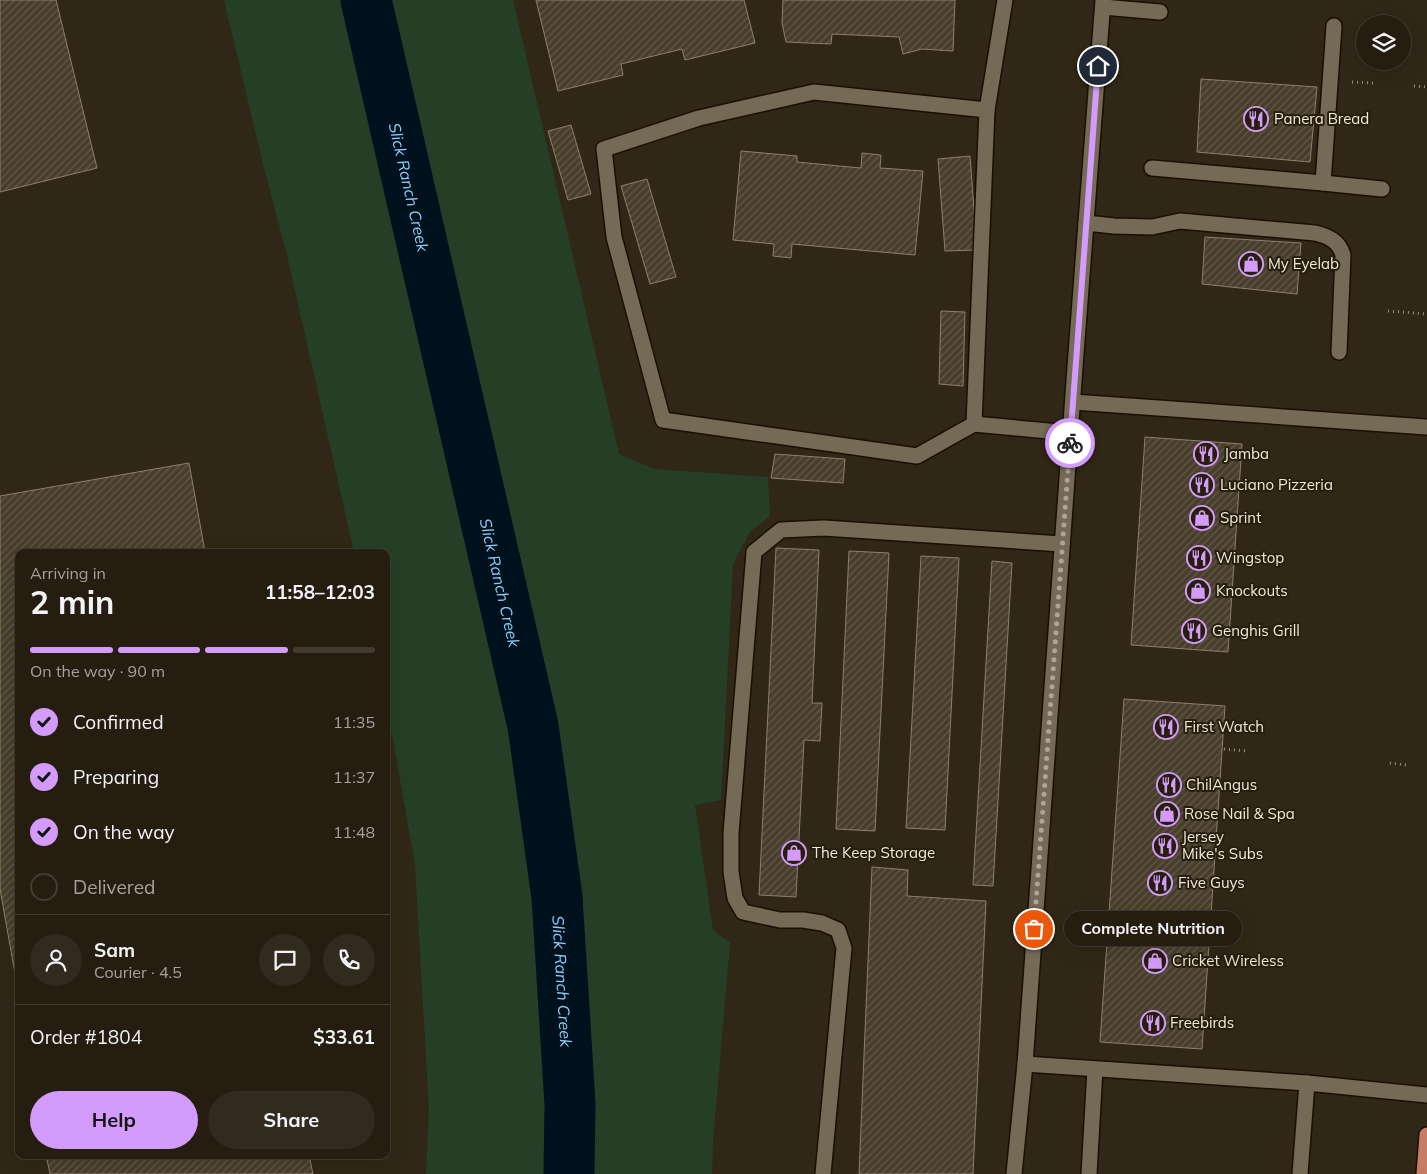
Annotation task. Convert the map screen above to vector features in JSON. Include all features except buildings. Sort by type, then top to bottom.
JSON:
[{"type":"main road","points":[[1424,1174],[1427,1135]]},
{"type":"lane","points":[[974,424],[987,110],[1005,0]]},
{"type":"lane","points":[[1014,1174],[1025,1064],[1103,4],[1160,12]]},
{"type":"lane","points":[[1323,183],[1334,26]]},
{"type":"lane","points":[[987,110],[814,92],[699,118],[604,149],[614,237],[663,420],[918,456],[974,424],[1070,433]]},
{"type":"lane","points":[[1152,168],[1382,189]]},
{"type":"lane","points":[[1086,223],[1152,227],[1180,220],[1315,233],[1330,238],[1337,243],[1344,255],[1339,352]]},
{"type":"lane","points":[[1073,402],[1427,427]]},
{"type":"lane","points":[[823,1174],[844,948],[838,930],[822,923],[803,920],[780,920],[742,912],[734,898],[731,872],[731,833],[754,552],[781,530],[824,528],[1062,544]]},
{"type":"lane","points":[[1025,1064],[1307,1083],[1427,1095]]},
{"type":"lane","points":[[1089,1174],[1095,1069]]},
{"type":"lane","points":[[1300,1174],[1307,1083]]},
{"type":"path","points":[[1348,82],[1374,83]]},
{"type":"path","points":[[1414,86],[1427,87]]},
{"type":"path","points":[[1388,311],[1427,314]]},
{"type":"path","points":[[1224,749],[1247,751]]},
{"type":"path","points":[[1390,763],[1406,764]]},
{"type":"green space","points":[[224,0],[513,0],[619,454],[654,469],[768,477],[770,516],[750,532],[733,564],[721,800],[695,805],[713,930],[730,943],[713,1141],[712,1174],[426,1174],[429,1110],[415,864],[390,723],[390,549],[353,549],[287,255]]},
{"type":"waterway","name":"Slick Ranch Creek","points":[[366,0],[533,726],[557,897],[570,1104],[569,1174]]},
{"type":"way so far","points":[[1034,929],[1070,443]]},
{"type":"place","name":"Panera Bread","points":[[1256,119]]},
{"type":"place","name":"My Eyelab","points":[[1251,264]]},
{"type":"place","name":"Jamba","points":[[1206,454]]},
{"type":"place","name":"Luciano Pizzeria","points":[[1202,485]]},
{"type":"place","name":"Sprint","points":[[1202,518]]},
{"type":"place","name":"Wingstop","points":[[1199,558]]},
{"type":"place","name":"Knockouts","points":[[1198,591]]},
{"type":"place","name":"Genghis Grill","points":[[1194,631]]},
{"type":"place","name":"First Watch","points":[[1166,727]]},
{"type":"place","name":"ChilAngus","points":[[1169,785]]},
{"type":"place","name":"Rose Nail & Spa","points":[[1167,814]]},
{"type":"place","name":"Jersey Mike's Subs","points":[[1165,846]]},
{"type":"place","name":"The Keep Storage","points":[[794,853]]},
{"type":"place","name":"Five Guys","points":[[1160,883]]},
{"type":"place","name":"Complete Nutrition","points":[[1034,929]]},
{"type":"place","name":"Cricket Wireless","points":[[1155,961]]},
{"type":"place","name":"Freebirds","points":[[1153,1023]]},
{"type":"route","points":[[1070,443],[1098,66]]}]
